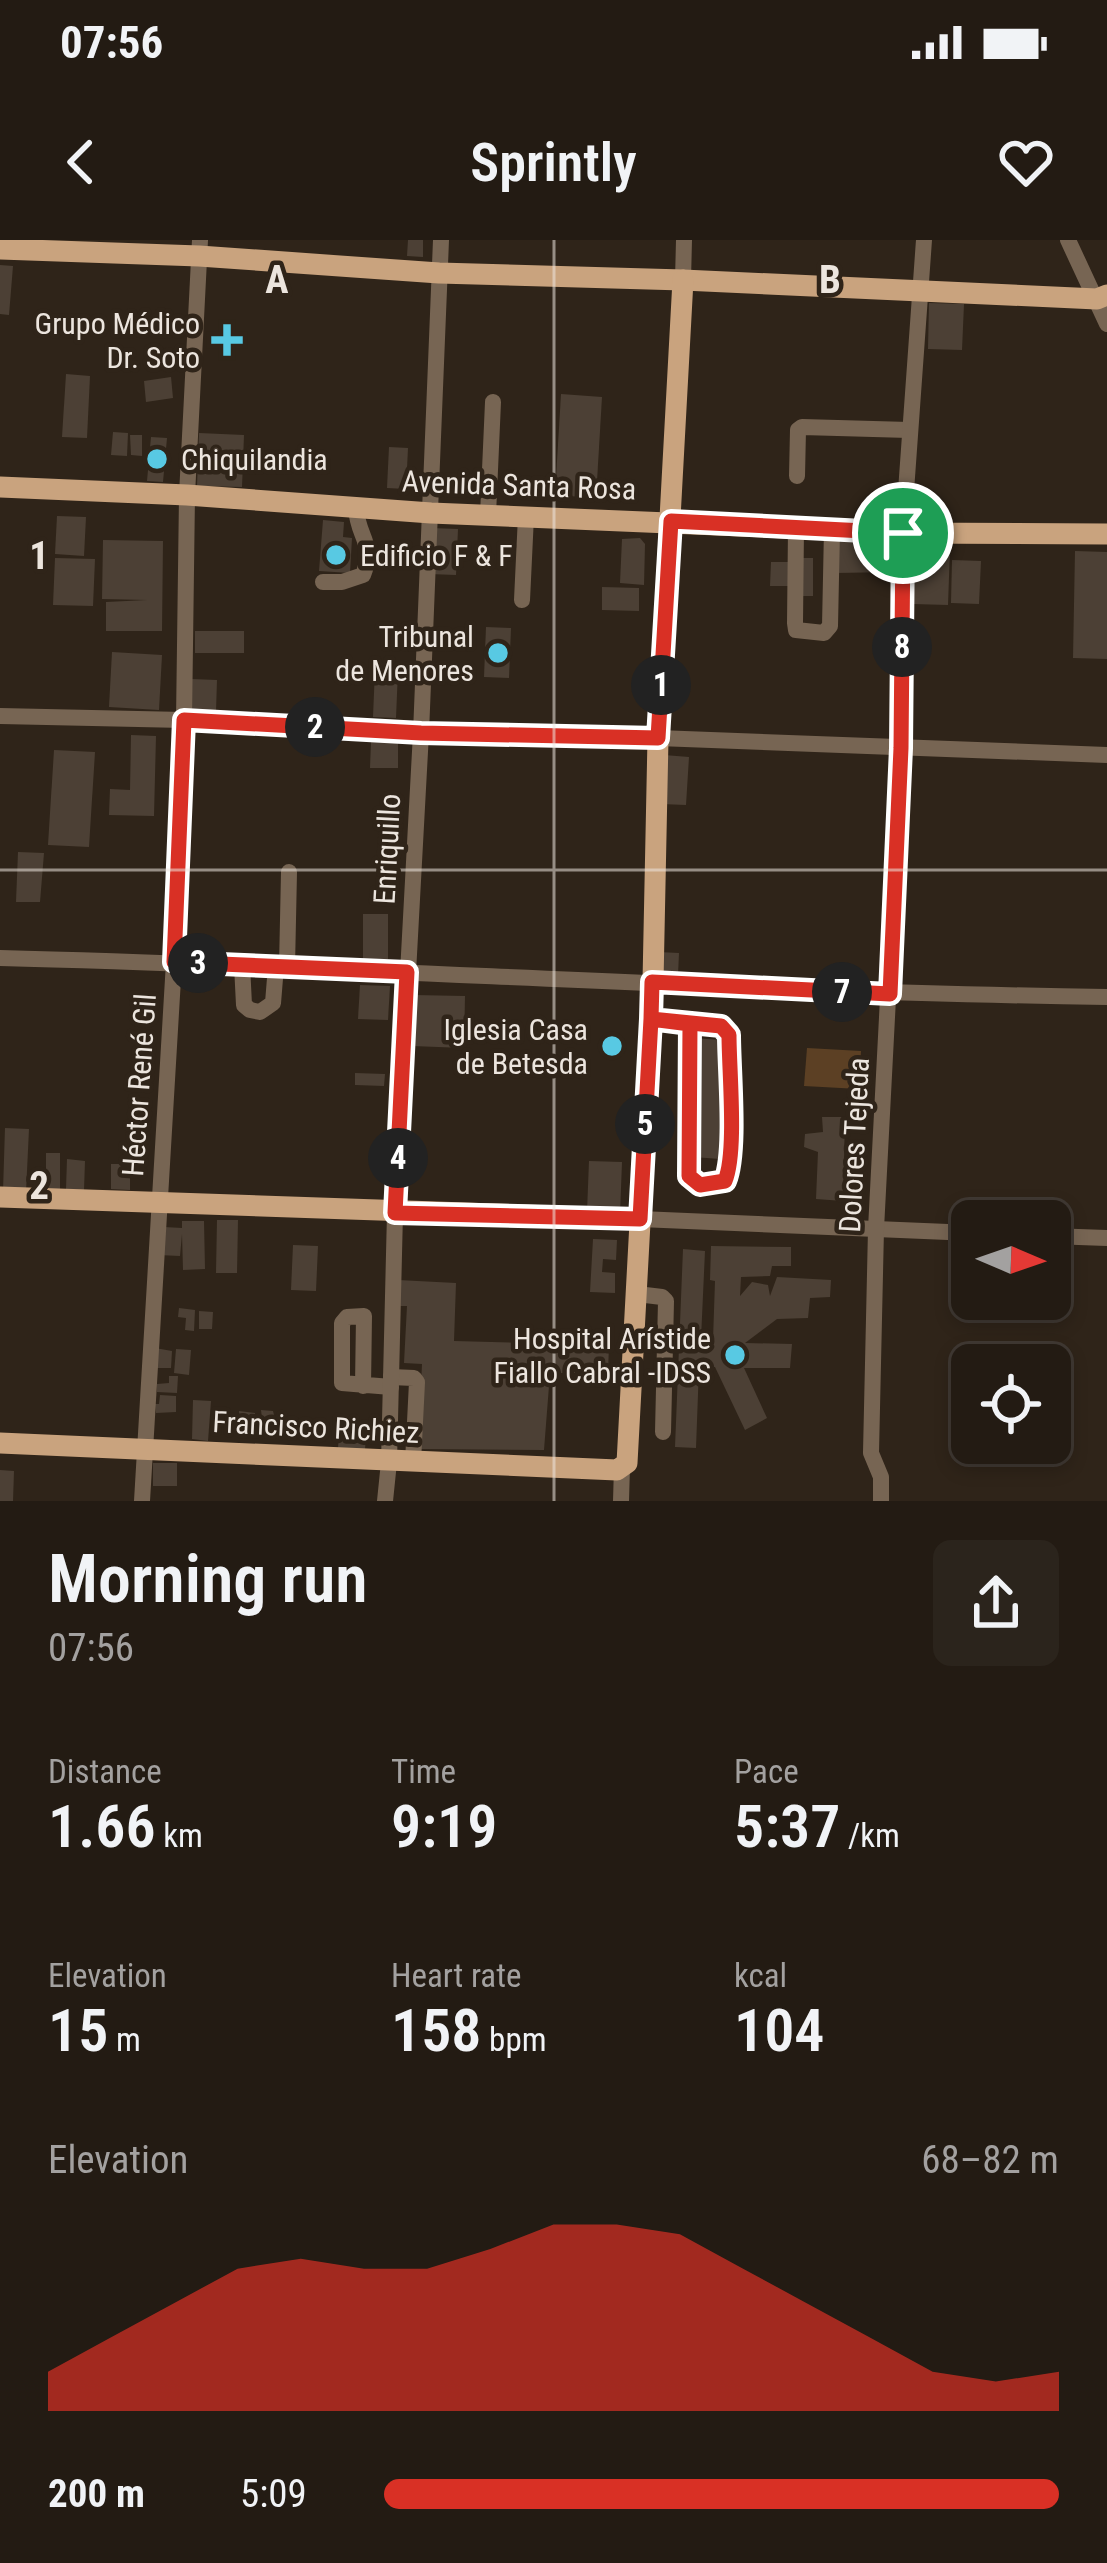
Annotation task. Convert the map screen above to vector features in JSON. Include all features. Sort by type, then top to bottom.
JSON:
[{"type":"main road","points":[[0,249],[200,248],[439,273],[1102,297]]},
{"type":"main road","points":[[624,1465],[651,1019],[658,738],[682,280]]},
{"type":"main road","name":"Avenida Santa Rosa","points":[[0,488],[187,495],[431,513],[903,533],[1107,535]]},
{"type":"main road","points":[[0,1197],[640,1219]]},
{"type":"main road","name":"Francisco Richiez","points":[[0,1442],[389,1462],[617,1470],[624,1465]]},
{"type":"street","name":"Enriquillo","points":[[385,1501],[441,240]]},
{"type":"street","points":[[682,280],[684,240]]},
{"type":"street","name":"Dolores Tejeda","points":[[881,1501],[881,1477],[871,1453],[876,1229],[901,748],[903,533],[924,240]]},
{"type":"street","points":[[1069,240],[1102,297],[1107,324]]},
{"type":"street","name":"Héctor René Gil","points":[[142,1501],[174,962],[187,495],[200,248]]},
{"type":"street","points":[[488,515],[493,402]]},
{"type":"street","points":[[796,476],[797,430],[802,427],[909,430]]},
{"type":"street","points":[[323,582],[342,582],[363,574],[368,545],[359,529],[356,507]]},
{"type":"street","points":[[522,600],[526,516]]},
{"type":"street","points":[[796,528],[794,623],[801,632],[824,633],[830,626],[832,530]]},
{"type":"street","points":[[0,716],[1107,755]]},
{"type":"street","points":[[242,965],[244,1006],[260,1012],[274,1003],[289,872]]},
{"type":"street","points":[[0,958],[890,994],[1107,997]]},
{"type":"street","points":[[651,1019],[721,1026],[729,1035],[730,1169],[725,1181],[717,1184],[700,1185],[689,1176],[690,1024]]},
{"type":"street","points":[[640,1219],[951,1232]]},
{"type":"street","points":[[1071,1237],[1107,1238]]},
{"type":"street","points":[[637,1294],[666,1301],[663,1432]]},
{"type":"street","points":[[392,1318],[347,1317],[342,1323],[342,1383],[363,1386],[414,1378],[413,1462]]},
{"type":"street","points":[[621,1501],[624,1465]]},
{"type":"shaded area","points":[[807,1048],[861,1051],[859,1089],[804,1086]]},
{"type":"building","points":[[408,240],[423,240],[423,257],[407,256]]},
{"type":"building","points":[[0,265],[13,266],[9,315],[0,314]]},
{"type":"building","points":[[929,303],[964,304],[962,350],[928,349]]},
{"type":"building","points":[[66,374],[90,376],[87,438],[62,437]]},
{"type":"building","points":[[171,377],[173,398],[146,402],[144,381]]},
{"type":"building","points":[[561,394],[602,397],[596,498],[555,495]]},
{"type":"building","points":[[113,432],[128,433],[127,456],[111,455]]},
{"type":"building","points":[[199,433],[244,435],[242,487],[197,486]]},
{"type":"building","points":[[130,435],[142,435],[142,456],[131,455]]},
{"type":"building","name":"Chiquilandia","points":[[151,437],[167,438],[163,482],[147,481]]},
{"type":"building","points":[[389,447],[408,448],[406,489],[387,488]]},
{"type":"building","points":[[57,516],[86,517],[84,556],[55,554]]},
{"type":"building","name":"Edificio F & F","points":[[323,520],[344,522],[343,537],[352,538],[350,573],[319,571]]},
{"type":"building","points":[[431,528],[458,529],[456,575],[429,574]]},
{"type":"building","points":[[640,538],[645,544],[644,585],[620,583],[622,539]]},
{"type":"building","points":[[103,540],[163,541],[162,631],[106,631],[106,602],[147,600],[102,599]]},
{"type":"building","points":[[839,542],[888,543],[893,547],[892,572],[836,573]]},
{"type":"building","points":[[915,548],[950,549],[948,605],[913,604]]},
{"type":"building","points":[[1075,551],[1107,552],[1107,659],[1073,658]]},
{"type":"building","points":[[55,558],[95,559],[93,606],[53,605]]},
{"type":"building","points":[[799,558],[813,558],[813,596],[799,596]]},
{"type":"building","points":[[952,560],[981,561],[979,604],[951,603]]},
{"type":"building","points":[[771,562],[790,562],[790,586],[770,586]]},
{"type":"building","points":[[602,587],[639,588],[639,611],[602,610]]},
{"type":"building","name":"Tribunal de Menores","points":[[486,627],[511,628],[509,678],[484,677]]},
{"type":"building","points":[[195,631],[244,631],[244,653],[195,653]]},
{"type":"building","points":[[112,652],[162,655],[159,710],[109,707]]},
{"type":"building","points":[[375,669],[398,670],[396,718],[373,717]]},
{"type":"building","points":[[191,679],[217,680],[216,711],[190,710]]},
{"type":"building","points":[[131,735],[156,736],[154,816],[109,815],[110,789],[130,790]]},
{"type":"building","points":[[371,742],[398,742],[398,768],[370,768]]},
{"type":"building","points":[[54,750],[95,752],[89,847],[48,845]]},
{"type":"building","points":[[664,755],[689,757],[686,805],[661,804]]},
{"type":"building","points":[[18,852],[44,853],[40,902],[16,902]]},
{"type":"building","points":[[363,914],[388,914],[388,959],[363,959]]},
{"type":"building","points":[[658,952],[679,953],[678,975],[657,974]]},
{"type":"building","points":[[360,985],[390,986],[388,1020],[358,1019]]},
{"type":"building","points":[[413,995],[465,996],[464,1048],[412,1046]]},
{"type":"building","points":[[693,1038],[721,1040],[720,1159],[693,1157]]},
{"type":"building","points":[[355,1073],[385,1074],[384,1086],[355,1085]]},
{"type":"building","points":[[822,1117],[845,1117],[843,1201],[816,1199],[818,1152],[804,1147],[805,1134],[823,1132]]},
{"type":"building","points":[[5,1128],[29,1129],[26,1192],[3,1191]]},
{"type":"building","points":[[46,1153],[60,1153],[60,1190],[46,1190]]},
{"type":"building","points":[[67,1159],[85,1161],[84,1190],[66,1189]]},
{"type":"building","points":[[589,1161],[622,1162],[620,1214],[587,1212]]},
{"type":"building","points":[[111,1164],[130,1164],[130,1190],[111,1189]]},
{"type":"building","points":[[217,1220],[238,1220],[237,1273],[216,1273]]},
{"type":"building","points":[[182,1221],[204,1221],[205,1269],[183,1270],[182,1234],[180,1256],[158,1255],[164,1227],[182,1228]]},
{"type":"building","points":[[593,1239],[617,1240],[616,1260],[603,1259],[602,1272],[615,1273],[615,1293],[590,1292]]},
{"type":"building","points":[[293,1245],[318,1246],[316,1291],[291,1290]]},
{"type":"building","name":"Hospital Arístide Fiallo Cabral -IDSS","points":[[711,1246],[791,1247],[791,1266],[772,1266],[770,1276],[741,1277],[740,1296],[752,1282],[768,1285],[770,1296],[777,1277],[831,1280],[830,1297],[810,1298],[808,1318],[777,1319],[745,1343],[792,1344],[790,1368],[744,1368],[767,1418],[745,1430],[715,1367],[699,1367],[696,1448],[675,1447],[683,1249],[705,1251],[701,1339],[713,1340]]},
{"type":"building","points":[[398,1280],[456,1283],[454,1341],[609,1345],[608,1373],[550,1373],[544,1450],[418,1449],[422,1364],[404,1363],[407,1306],[397,1306]]},
{"type":"building","points":[[179,1308],[195,1310],[194,1331],[185,1330],[186,1318],[178,1317]]},
{"type":"building","points":[[199,1311],[213,1312],[212,1329],[199,1329]]},
{"type":"building","points":[[155,1348],[172,1351],[171,1368],[156,1368]]},
{"type":"building","points":[[176,1349],[191,1350],[189,1375],[174,1373]]},
{"type":"building","points":[[169,1376],[178,1376],[177,1393],[157,1392],[157,1384],[169,1383]]},
{"type":"building","points":[[160,1395],[176,1396],[176,1412],[156,1413]]},
{"type":"building","points":[[193,1400],[211,1401],[208,1441],[192,1439]]},
{"type":"building","points":[[261,1410],[273,1411],[279,1436],[264,1436]]},
{"type":"building","points":[[239,1411],[255,1413],[254,1438],[240,1436]]},
{"type":"building","points":[[339,1429],[366,1430],[365,1451],[338,1449]]},
{"type":"building","points":[[153,1463],[177,1463],[177,1486],[153,1486]]},
{"type":"building","points":[[0,1470],[14,1471],[13,1501],[0,1501]]},
{"type":"place","name":"Grupo Médico Dr. Soto","points":[[227,340]]},
{"type":"place","name":"Chiquilandia","points":[[157,459]]},
{"type":"place","name":"Edificio F & F","points":[[336,555]]},
{"type":"place","name":"Tribunal de Menores","points":[[498,653]]},
{"type":"place","name":"Iglesia Casa de Betesda","points":[[612,1046]]},
{"type":"place","name":"Hospital Arístide Fiallo Cabral -IDSS","points":[[735,1355]]},
{"type":"route","points":[[903,533],[671,521],[658,738],[421,733],[184,720],[174,962],[407,972],[395,1213],[640,1219],[651,1019],[721,1026],[729,1035],[730,1169],[725,1181],[700,1185],[689,1176],[690,1024],[651,1019],[652,982],[890,994],[901,748],[903,533]]}]
